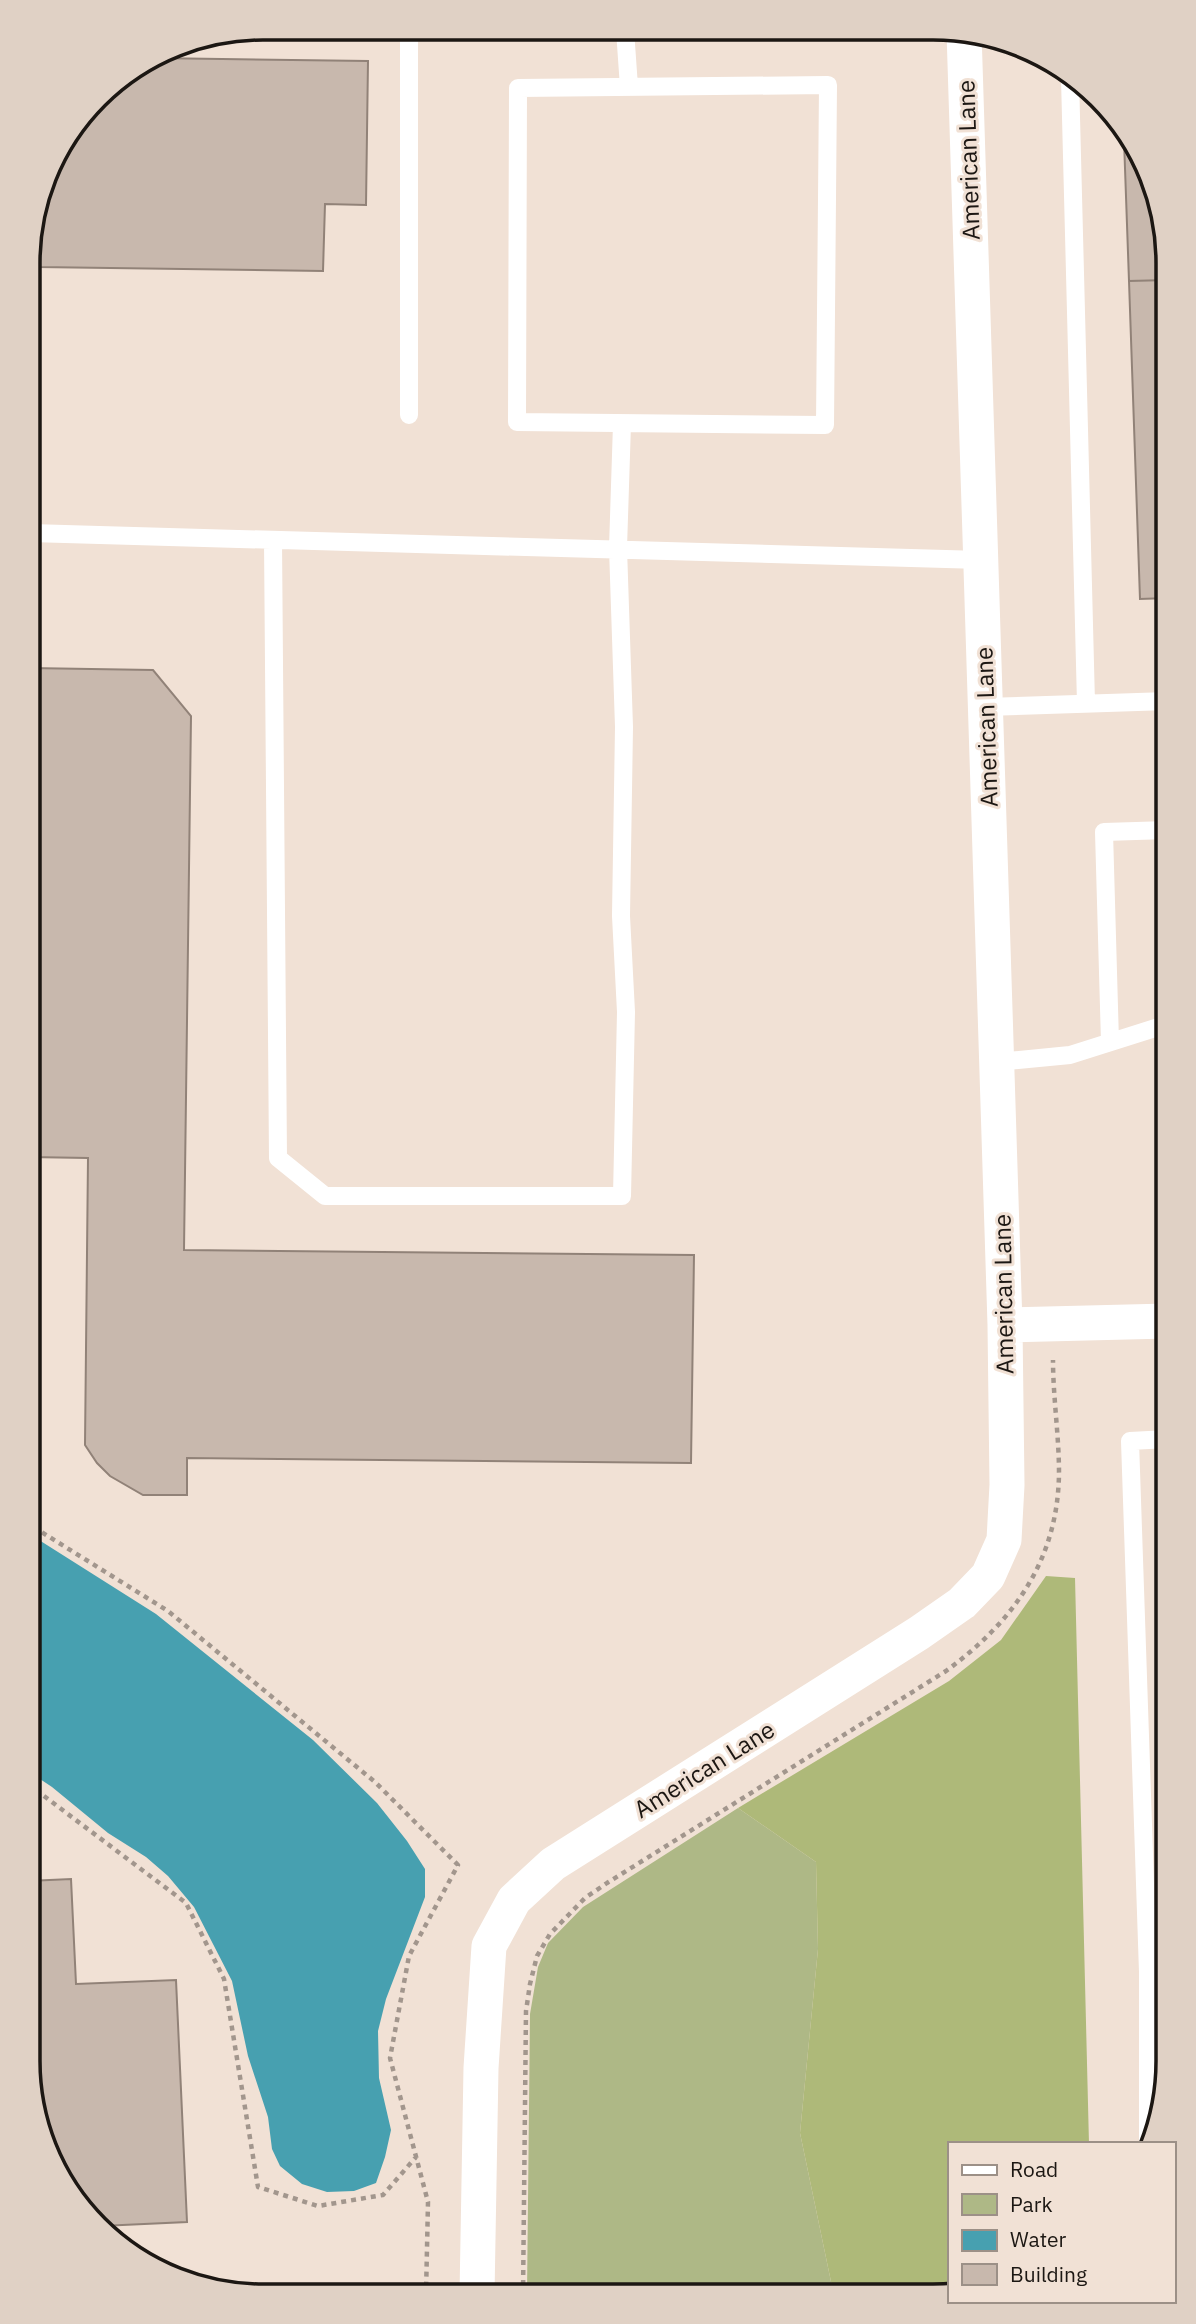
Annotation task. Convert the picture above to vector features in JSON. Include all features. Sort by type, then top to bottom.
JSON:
[{"type":"street","name":"American Lane","points":[[477,2284],[481,2068],[489,1946],[514,1900],[553,1864],[919,1633],[962,1603],[988,1576],[1004,1540],[1007,1485],[1005,1325],[964,43]]},
{"type":"street","points":[[1005,1325],[1155,1321]]},
{"type":"lane","points":[[626,40],[629,87]]},
{"type":"lane","points":[[409,41],[409,415]]},
{"type":"lane","points":[[828,85],[825,425],[517,422],[518,88],[629,87],[828,85]]},
{"type":"lane","points":[[1070,88],[1086,703]]},
{"type":"lane","points":[[273,540],[278,1158],[325,1196],[622,1196],[626,1012],[621,916],[624,727],[618,548],[621,424]]},
{"type":"lane","points":[[40,533],[981,560]]},
{"type":"lane","points":[[985,707],[1156,701]]},
{"type":"lane","points":[[1110,1042],[1104,832],[1156,830]]},
{"type":"lane","points":[[997,1062],[1070,1055],[1156,1028]]},
{"type":"lane","points":[[1148,2116],[1148,1972],[1130,1441],[1155,1440]]},
{"type":"lane","points":[[1148,1972],[1155,1972]]},
{"type":"lane","points":[[1148,2028],[1155,2028]]},
{"type":"path","points":[[523,2284],[526,2011],[537,1956],[550,1934],[566,1916],[607,1883],[946,1671],[978,1648],[1005,1619],[1028,1587],[1040,1563],[1054,1512],[1059,1476],[1053,1371],[1054,1324]]},
{"type":"path","points":[[40,1531],[168,1611],[375,1782],[458,1865],[409,1956],[390,2058],[428,2202],[426,2284]]},
{"type":"path","points":[[40,1793],[186,1903],[224,1979],[258,2187],[318,2206],[383,2195],[416,2157]]},
{"type":"green space","points":[[1046,1576],[1075,1578],[1089,2142],[948,2142],[948,2283],[831,2284],[800,2133],[818,1949],[816,1862],[738,1808],[949,1681],[1001,1640]]},
{"type":"green space","points":[[738,1808],[816,1862],[818,1949],[800,2133],[831,2284],[527,2284],[530,2014],[538,1967],[548,1943],[583,1907]]},
{"type":"water","points":[[40,1541],[156,1614],[313,1740],[377,1803],[425,1869],[425,1897],[386,1999],[378,2031],[379,2078],[391,2130],[376,2183],[354,2191],[327,2192],[302,2184],[280,2166],[272,2149],[268,2117],[248,2056],[232,1981],[194,1907],[168,1876],[146,1857],[108,1833],[40,1779]]},
{"type":"building","points":[[176,58],[368,61],[366,205],[325,204],[323,271],[40,267],[42,234],[52,192],[78,139],[116,96],[165,63]]},
{"type":"building","points":[[1124,150],[1144,192],[1154,234],[1156,263],[1156,280],[1129,281]]},
{"type":"building","points":[[1156,280],[1156,598],[1140,599],[1129,281]]},
{"type":"building","points":[[40,668],[153,670],[191,716],[184,1250],[694,1255],[691,1463],[187,1458],[187,1495],[143,1495],[110,1476],[85,1445],[88,1158],[40,1157]]},
{"type":"building","points":[[71,1879],[76,1984],[176,1980],[187,2222],[113,2225],[78,2185],[63,2159],[52,2132],[41,2075],[40,1880]]}]
